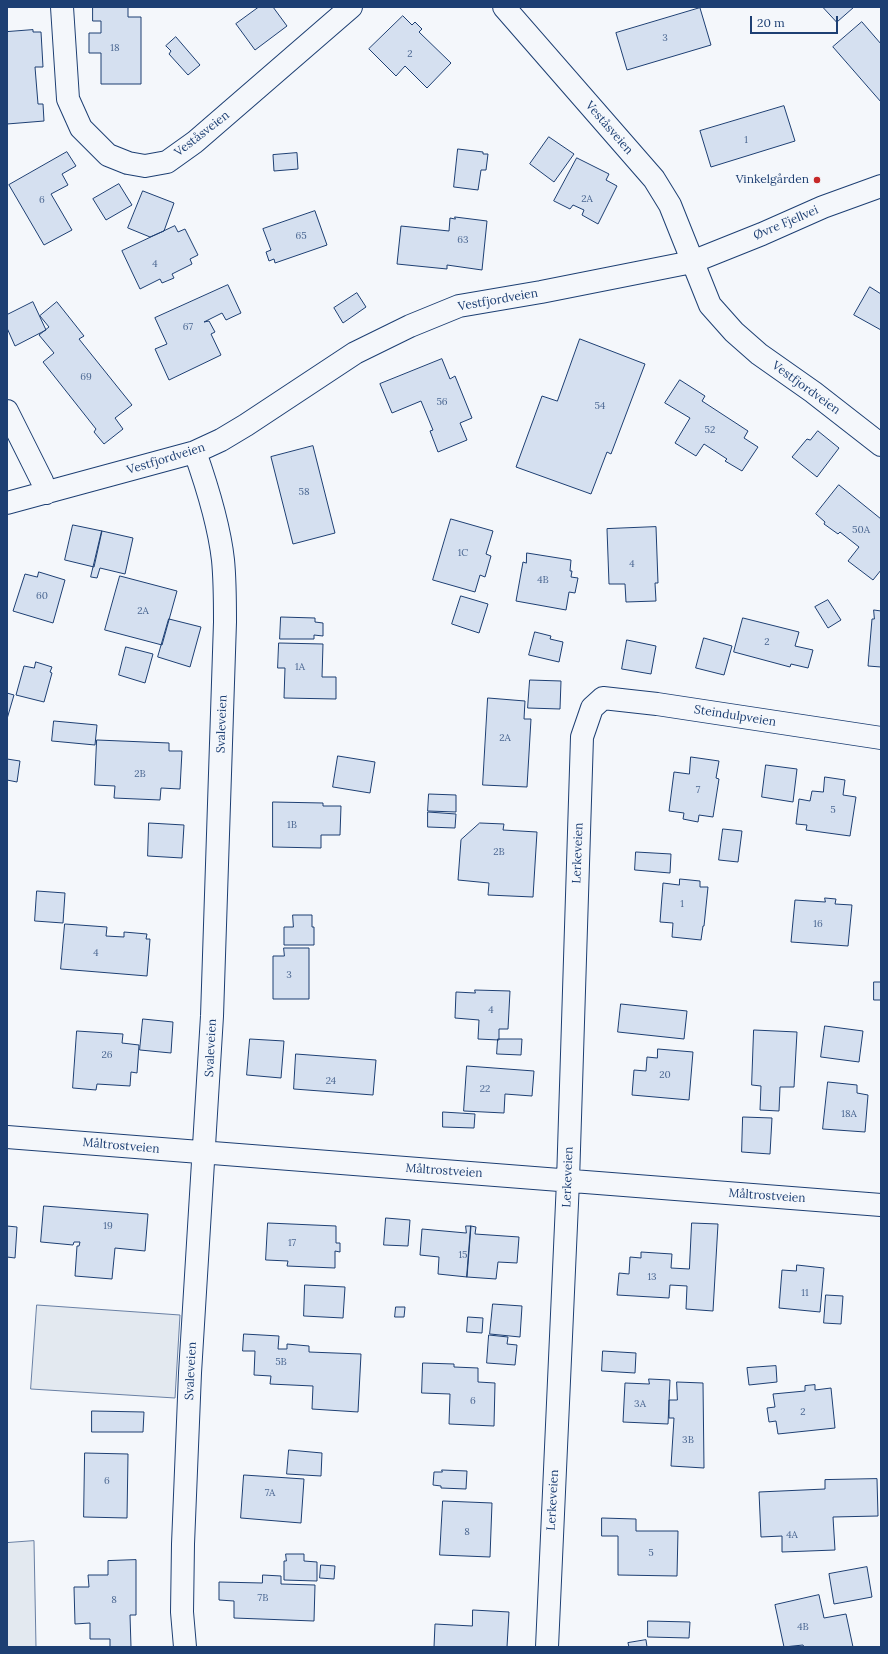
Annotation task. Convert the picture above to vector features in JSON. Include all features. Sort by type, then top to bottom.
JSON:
[{"type":"street","name":"Veståsveien","points":[[62,7],[68,99],[81,128],[108,155],[128,164],[145,166],[167,162],[195,142],[351,7]]},
{"type":"street","name":"Veståsveien","points":[[504,7],[654,179],[670,205],[692,262]]},
{"type":"street","name":"Øvre Fjellvei","points":[[692,262],[762,234],[823,207],[881,186]]},
{"type":"street","name":"Vestfjordveien","points":[[7,503],[195,452],[221,440],[246,425],[355,353],[410,326],[459,306],[541,292],[692,262],[710,305],[734,332],[759,354],[813,392],[881,444]]},
{"type":"street","points":[[7,411],[42,481],[46,493]]},
{"type":"street","name":"Svaleveien","points":[[184,1647],[182,1612],[183,1536],[190,1373],[205,1153],[212,1016],[225,622],[223,560],[204,480],[195,452]]},
{"type":"street","name":"Steindulpveien","points":[[592,708],[603,698],[657,704],[881,738]]},
{"type":"street","name":"Lerkeveien","points":[[547,1647],[568,1181],[582,737],[592,708]]},
{"type":"street","name":"Måltrostveien","points":[[7,1137],[881,1205]]},
{"type":"shaded area","points":[[37,1305],[180,1315],[175,1398],[31,1389]]},
{"type":"shaded area","points":[[34,1541],[36,1647],[7,1647],[7,1543]]},
{"type":"building","points":[[93,7],[128,7],[128,17],[141,17],[141,84],[101,84],[101,53],[89,53],[89,33],[101,33],[101,21],[93,21]]},
{"type":"building","points":[[259,7],[273,7],[287,26],[255,50],[236,24]]},
{"type":"building","points":[[823,7],[854,7],[837,22]]},
{"type":"building","points":[[700,8],[711,45],[627,70],[616,33]]},
{"type":"building","points":[[403,16],[412,25],[415,22],[422,29],[419,32],[451,63],[427,88],[405,66],[396,76],[369,49]]},
{"type":"building","points":[[862,22],[881,44],[881,102],[833,47]]},
{"type":"building","points":[[33,30],[33,32],[41,32],[43,67],[35,67],[38,104],[43,104],[44,121],[7,124],[7,32]]},
{"type":"building","points":[[176,37],[200,65],[188,75],[169,54],[171,51],[166,46]]},
{"type":"building","points":[[784,106],[795,141],[711,167],[700,131]]},
{"type":"building","points":[[549,137],[574,154],[554,182],[530,164]]},
{"type":"building","points":[[458,149],[488,154],[486,170],[481,170],[478,190],[454,187]]},
{"type":"building","points":[[67,152],[76,166],[62,174],[68,185],[51,194],[72,230],[44,245],[9,185]]},
{"type":"building","points":[[297,153],[298,169],[274,171],[273,155]]},
{"type":"building","points":[[577,158],[609,174],[606,180],[617,186],[598,224],[582,215],[584,210],[573,205],[570,209],[554,201]]},
{"type":"building","points":[[119,184],[132,205],[106,220],[93,199]]},
{"type":"building","points":[[143,191],[174,203],[164,231],[150,237],[128,228]]},
{"type":"building","points":[[315,211],[327,245],[275,263],[274,259],[269,261],[266,252],[271,250],[263,229]]},
{"type":"building","points":[[455,217],[487,221],[482,270],[447,265],[447,269],[397,264],[401,226],[449,231],[450,218],[455,219]]},
{"type":"building","points":[[175,226],[178,232],[185,229],[198,255],[190,259],[192,264],[172,274],[174,278],[162,283],[160,279],[140,289],[122,251]]},
{"type":"building","points":[[228,285],[241,313],[226,320],[222,313],[204,322],[209,321],[215,332],[211,334],[221,355],[169,380],[155,349],[167,344],[155,318]]},
{"type":"building","points":[[870,287],[881,294],[881,330],[854,315]]},
{"type":"building","points":[[357,293],[366,307],[343,323],[334,308]]},
{"type":"building","points":[[33,302],[46,330],[15,346],[7,328],[7,315]]},
{"type":"building","points":[[57,302],[84,336],[79,339],[132,405],[115,418],[123,429],[104,444],[94,432],[96,429],[43,362],[54,353],[39,335],[49,327],[40,316]]},
{"type":"building","points":[[580,339],[645,364],[611,454],[607,452],[591,494],[516,467],[542,396],[557,401]]},
{"type":"building","points":[[442,359],[450,379],[455,376],[472,418],[460,423],[467,440],[438,452],[430,431],[433,430],[421,401],[392,413],[380,384]]},
{"type":"building","points":[[680,380],[705,396],[702,401],[748,431],[744,438],[758,447],[742,471],[725,461],[727,459],[704,444],[696,456],[675,443],[690,418],[665,403]]},
{"type":"building","points":[[818,431],[839,448],[817,477],[792,457],[807,439],[810,440]]},
{"type":"building","points":[[313,446],[335,533],[293,544],[271,457]]},
{"type":"building","points":[[839,485],[881,519],[881,570],[873,580],[848,561],[859,547],[840,532],[838,534],[824,524],[825,522],[816,514]]},
{"type":"building","points":[[451,519],[493,531],[486,554],[491,556],[485,577],[480,575],[475,592],[433,580]]},
{"type":"building","points":[[73,525],[102,531],[94,567],[65,560]]},
{"type":"building","points":[[656,527],[658,583],[655,583],[656,601],[626,602],[625,584],[609,584],[607,529]]},
{"type":"building","points":[[102,531],[133,538],[125,574],[100,568],[97,578],[91,577]]},
{"type":"building","points":[[527,553],[571,560],[571,577],[578,578],[575,593],[569,592],[566,610],[516,601],[523,562],[526,563]]},
{"type":"building","points":[[39,572],[65,580],[53,623],[13,611],[25,574],[37,577]]},
{"type":"building","points":[[120,576],[177,591],[162,645],[105,630]]},
{"type":"building","points":[[461,596],[488,604],[479,633],[452,624]]},
{"type":"building","points":[[828,600],[841,620],[828,628],[815,607]]},
{"type":"building","points":[[874,610],[881,611],[881,667],[868,666]]},
{"type":"building","points":[[281,617],[315,618],[315,622],[323,623],[323,636],[314,635],[314,639],[280,639]]},
{"type":"building","points":[[743,618],[799,632],[795,646],[813,650],[808,668],[791,664],[790,667],[734,652]]},
{"type":"building","points":[[169,619],[201,627],[190,667],[158,657]]},
{"type":"building","points":[[535,632],[551,636],[550,639],[563,642],[559,662],[529,655]]},
{"type":"building","points":[[704,638],[732,646],[724,675],[696,668]]},
{"type":"building","points":[[627,640],[656,646],[651,674],[622,669]]},
{"type":"building","points":[[279,643],[323,644],[322,677],[336,677],[336,699],[284,698],[285,668],[278,668]]},
{"type":"building","points":[[126,647],[153,654],[145,683],[119,675]]},
{"type":"building","points":[[36,662],[52,667],[50,672],[52,673],[44,702],[16,695],[24,666],[34,668]]},
{"type":"building","points":[[530,680],[561,681],[560,709],[528,708]]},
{"type":"building","points":[[7,693],[14,695],[7,719]]},
{"type":"building","points":[[488,698],[525,701],[524,719],[531,719],[527,787],[483,785]]},
{"type":"building","points":[[54,721],[97,725],[95,745],[52,741]]},
{"type":"building","points":[[97,740],[169,743],[169,751],[182,751],[180,789],[161,788],[160,800],[114,798],[115,786],[95,785]]},
{"type":"building","points":[[338,756],[375,762],[370,793],[333,787]]},
{"type":"building","points":[[691,757],[719,761],[716,778],[719,779],[713,817],[699,815],[698,822],[683,819],[684,813],[669,811],[674,772],[689,774]]},
{"type":"building","points":[[7,759],[20,761],[17,782],[7,780]]},
{"type":"building","points":[[766,765],[797,769],[793,802],[762,797]]},
{"type":"building","points":[[825,777],[845,780],[843,795],[856,797],[850,836],[806,830],[807,825],[796,824],[799,799],[810,801],[812,791],[823,792]]},
{"type":"building","points":[[429,794],[456,795],[456,812],[428,811]]},
{"type":"building","points":[[273,802],[323,803],[323,806],[341,806],[340,835],[321,835],[321,848],[273,847]]},
{"type":"building","points":[[428,812],[456,814],[455,828],[428,827]]},
{"type":"building","points":[[149,823],[184,825],[182,858],[148,856]]},
{"type":"building","points":[[480,823],[504,824],[503,830],[537,832],[533,897],[488,895],[489,883],[458,880],[461,840]]},
{"type":"building","points":[[723,829],[742,831],[738,862],[719,860]]},
{"type":"building","points":[[636,852],[671,854],[670,873],[635,870]]},
{"type":"building","points":[[680,879],[700,881],[700,887],[708,887],[701,940],[672,937],[673,923],[660,922],[663,883],[679,885]]},
{"type":"building","points":[[37,891],[65,893],[63,923],[35,921]]},
{"type":"building","points":[[825,898],[836,899],[835,904],[852,905],[848,946],[791,942],[795,900],[825,902]]},
{"type":"building","points":[[293,915],[312,915],[314,945],[284,945],[284,927],[293,927]]},
{"type":"building","points":[[65,924],[107,927],[106,936],[124,937],[124,932],[147,934],[146,939],[150,939],[147,976],[61,969]]},
{"type":"building","points":[[284,948],[309,948],[309,999],[273,999],[273,956],[284,956]]},
{"type":"building","points":[[874,982],[881,982],[881,1000],[874,1000]]},
{"type":"building","points":[[475,990],[510,991],[508,1029],[499,1029],[499,1040],[478,1039],[479,1020],[455,1018],[456,992],[475,993]]},
{"type":"building","points":[[621,1004],[687,1011],[684,1039],[618,1032]]},
{"type":"building","points":[[143,1019],[173,1022],[171,1053],[140,1050]]},
{"type":"building","points":[[825,1026],[863,1031],[859,1062],[821,1057]]},
{"type":"building","points":[[754,1030],[797,1032],[794,1087],[780,1087],[779,1111],[760,1110],[761,1086],[752,1085]]},
{"type":"building","points":[[77,1031],[123,1034],[122,1043],[139,1045],[137,1073],[131,1072],[130,1086],[97,1084],[96,1090],[73,1088]]},
{"type":"building","points":[[250,1039],[284,1041],[281,1078],[247,1075]]},
{"type":"building","points":[[498,1039],[522,1039],[521,1055],[497,1054]]},
{"type":"building","points":[[658,1049],[693,1052],[689,1100],[632,1095],[634,1070],[646,1071],[647,1057],[657,1058]]},
{"type":"building","points":[[296,1054],[376,1060],[373,1095],[294,1089]]},
{"type":"building","points":[[467,1066],[534,1071],[532,1096],[505,1094],[504,1113],[464,1111]]},
{"type":"building","points":[[828,1082],[857,1085],[857,1093],[868,1095],[865,1132],[823,1129]]},
{"type":"building","points":[[443,1112],[475,1114],[474,1128],[443,1127]]},
{"type":"building","points":[[743,1117],[772,1118],[770,1154],[742,1152]]},
{"type":"building","points":[[44,1206],[148,1214],[145,1251],[115,1248],[112,1279],[75,1276],[77,1246],[79,1246],[80,1242],[74,1242],[73,1245],[41,1242]]},
{"type":"building","points":[[386,1218],[410,1220],[408,1246],[384,1245]]},
{"type":"building","points":[[268,1223],[336,1226],[336,1243],[340,1243],[340,1252],[335,1251],[335,1268],[287,1266],[288,1261],[266,1260]]},
{"type":"building","points":[[692,1223],[718,1224],[713,1311],[686,1309],[687,1286],[670,1285],[669,1298],[617,1295],[619,1273],[629,1274],[630,1257],[641,1258],[641,1252],[672,1254],[671,1268],[689,1269]]},
{"type":"building","points":[[7,1226],[17,1227],[15,1258],[7,1257]]},
{"type":"building","points":[[466,1226],[471,1226],[467,1277],[438,1274],[439,1257],[420,1255],[422,1229],[466,1233]]},
{"type":"building","points":[[471,1226],[476,1227],[475,1234],[519,1237],[517,1263],[498,1262],[496,1279],[467,1277]]},
{"type":"building","points":[[797,1265],[824,1268],[820,1312],[779,1308],[782,1270],[796,1271]]},
{"type":"building","points":[[305,1285],[345,1287],[343,1318],[304,1316]]},
{"type":"building","points":[[826,1295],[843,1296],[841,1324],[824,1323]]},
{"type":"building","points":[[493,1304],[522,1306],[520,1337],[490,1334]]},
{"type":"building","points":[[396,1307],[405,1307],[404,1317],[395,1317]]},
{"type":"building","points":[[468,1317],[483,1318],[482,1333],[467,1332]]},
{"type":"building","points":[[244,1334],[279,1336],[278,1349],[287,1349],[287,1344],[309,1346],[309,1352],[361,1354],[358,1412],[312,1409],[313,1386],[270,1384],[271,1376],[254,1375],[255,1351],[243,1351]]},
{"type":"building","points":[[489,1335],[508,1337],[507,1344],[517,1345],[515,1365],[487,1363]]},
{"type":"building","points":[[603,1351],[636,1353],[635,1373],[602,1371]]},
{"type":"building","points":[[423,1363],[454,1364],[454,1367],[478,1368],[478,1382],[495,1383],[494,1426],[449,1424],[450,1394],[422,1393]]},
{"type":"building","points":[[776,1366],[777,1382],[749,1385],[747,1368]]},
{"type":"building","points":[[649,1379],[670,1380],[668,1424],[623,1422],[625,1383],[649,1384]]},
{"type":"building","points":[[677,1382],[703,1383],[704,1468],[671,1466],[674,1418],[669,1418],[669,1400],[677,1400]]},
{"type":"building","points":[[815,1385],[815,1390],[831,1388],[835,1428],[778,1434],[776,1421],[769,1422],[767,1408],[775,1407],[773,1394],[805,1391],[805,1386]]},
{"type":"building","points":[[92,1411],[144,1412],[143,1432],[92,1432]]},
{"type":"building","points":[[289,1450],[322,1453],[321,1476],[287,1474]]},
{"type":"building","points":[[85,1453],[128,1454],[127,1518],[84,1517]]},
{"type":"building","points":[[442,1470],[467,1471],[466,1489],[441,1488],[441,1486],[433,1485],[434,1472],[442,1472]]},
{"type":"building","points":[[244,1475],[304,1479],[301,1523],[241,1518]]},
{"type":"building","points":[[877,1479],[878,1516],[833,1517],[835,1550],[782,1552],[782,1536],[761,1537],[759,1492],[825,1489],[825,1480]]},
{"type":"building","points":[[443,1501],[492,1503],[490,1557],[440,1555]]},
{"type":"building","points":[[602,1518],[636,1519],[636,1531],[678,1531],[677,1576],[618,1575],[618,1536],[602,1536]]},
{"type":"building","points":[[286,1554],[304,1554],[304,1561],[317,1562],[317,1581],[284,1580],[284,1561],[286,1561]]},
{"type":"building","points":[[136,1560],[136,1615],[130,1615],[131,1647],[110,1647],[110,1639],[90,1639],[90,1623],[75,1624],[74,1587],[89,1587],[88,1575],[108,1575],[108,1561]]},
{"type":"building","points":[[321,1565],[335,1566],[334,1579],[320,1578]]},
{"type":"building","points":[[867,1567],[872,1597],[834,1604],[829,1574]]},
{"type":"building","points":[[263,1575],[281,1576],[281,1584],[315,1585],[314,1621],[234,1618],[234,1601],[219,1600],[219,1582],[262,1583]]},
{"type":"building","points":[[819,1595],[824,1618],[846,1614],[853,1647],[804,1647],[803,1645],[784,1647],[775,1605]]},
{"type":"building","points":[[473,1610],[509,1612],[507,1647],[434,1647],[435,1624],[472,1626]]},
{"type":"building","points":[[648,1621],[690,1622],[689,1638],[648,1637]]},
{"type":"building","points":[[646,1640],[647,1647],[629,1647],[628,1643]]},
{"type":"place","name":"Vinkelgården","points":[[817,180]]}]
